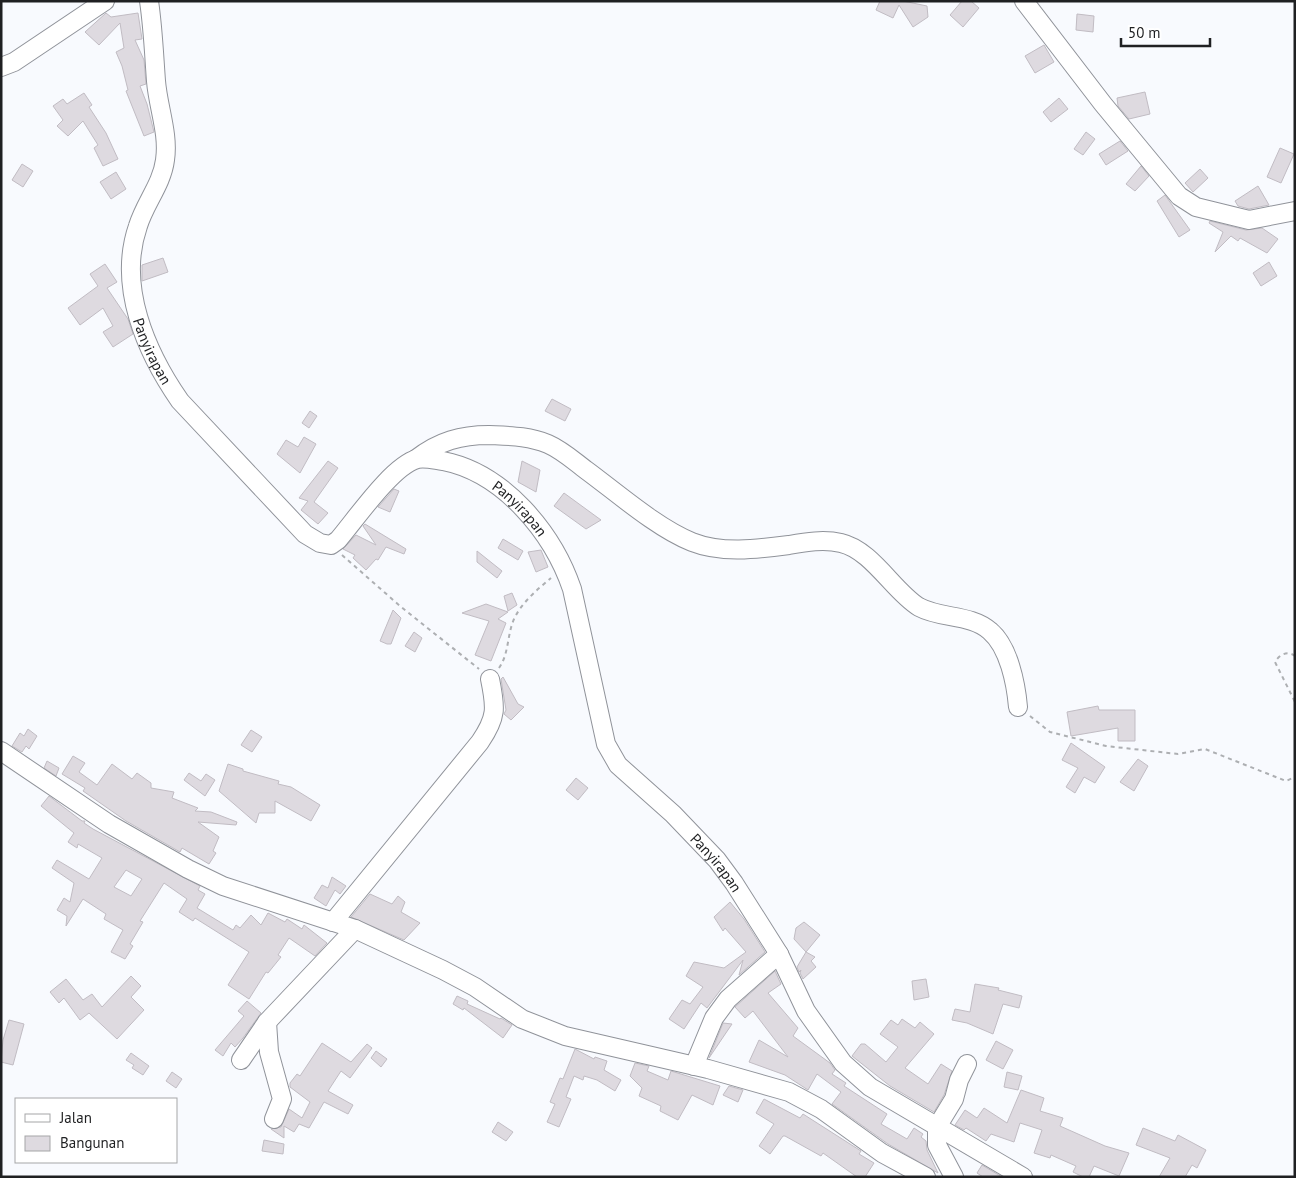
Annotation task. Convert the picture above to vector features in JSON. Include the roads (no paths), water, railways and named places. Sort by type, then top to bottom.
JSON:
[{"type":"street","points":[[1,67],[14,62],[105,1]]},
{"type":"street","name":"Panyirapan","points":[[150,1],[155,46],[156,81],[166,152],[162,176],[143,210],[136,229],[130,283],[148,345],[168,383],[193,417],[305,534],[320,543],[331,545],[338,540],[391,477],[416,459],[425,458],[453,463],[469,469],[493,483],[524,510],[552,545],[564,566],[572,589],[609,752],[618,765],[673,814],[717,860],[752,908],[779,954],[806,1011],[843,1063],[870,1088],[1023,1177]]},
{"type":"street","points":[[1024,1],[1109,112],[1179,196],[1196,207],[1249,220],[1295,211]]},
{"type":"street","points":[[416,459],[446,440],[475,435],[522,436],[549,444],[658,522],[692,542],[723,549],[757,549],[816,540],[842,543],[859,552],[880,569],[917,606],[935,615],[974,622],[990,630],[999,642],[1016,681],[1018,707]]},
{"type":"street","points":[[333,922],[480,742],[492,724],[496,711],[490,679]]},
{"type":"street","points":[[1,751],[64,796],[188,869],[223,886],[355,929],[458,977],[533,1024],[565,1036],[694,1066],[789,1092],[821,1109],[882,1153],[926,1177]]},
{"type":"street","points":[[241,1060],[267,1022],[355,929]]},
{"type":"street","points":[[694,1066],[714,1018],[728,999],[779,954]]},
{"type":"street","points":[[267,1022],[269,1052],[282,1099],[274,1119]]},
{"type":"street","points":[[954,1177],[937,1145],[937,1126],[950,1106],[967,1064]]}]
